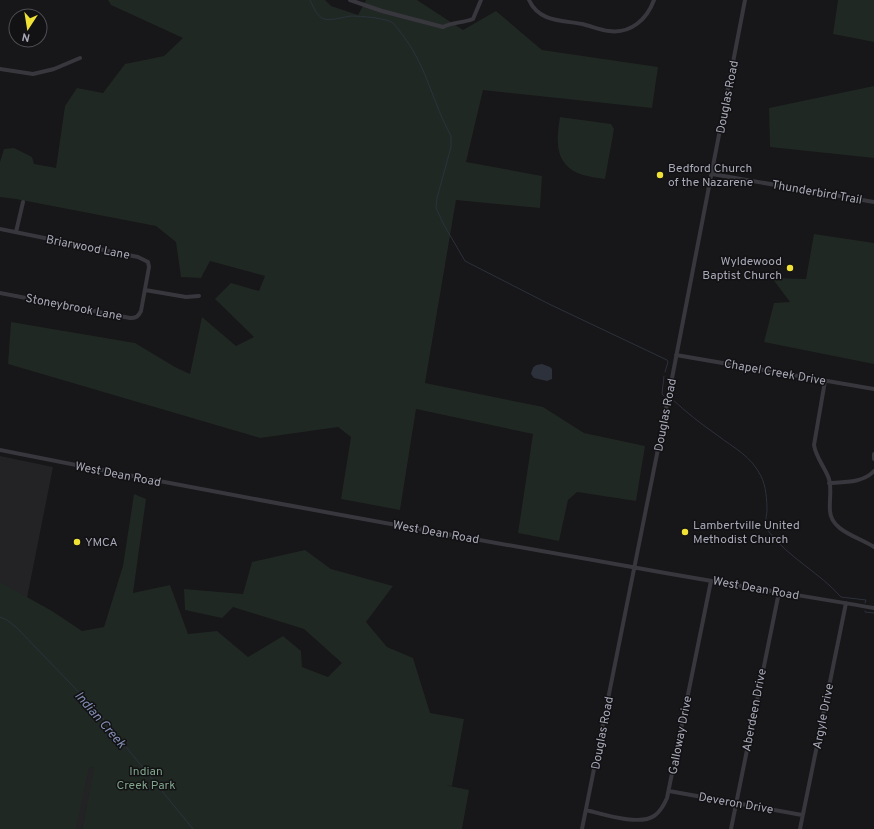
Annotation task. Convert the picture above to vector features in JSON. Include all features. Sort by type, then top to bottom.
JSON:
[{"type":"street","points":[[350,0],[382,11],[443,27],[448,24],[473,19],[481,0]]},
{"type":"street","points":[[528,0],[537,12],[548,19],[582,24],[614,32],[627,30],[639,23],[648,13],[654,0]]},
{"type":"street","name":"Douglas Road","points":[[582,829],[745,0]]},
{"type":"street","points":[[0,69],[33,74],[54,69],[80,58]]},
{"type":"street","name":"Thunderbird Trail","points":[[712,174],[874,202]]},
{"type":"street","points":[[16,232],[23,202]]},
{"type":"street","name":"Briarwood Lane","points":[[0,229],[144,259],[148,262],[149,267],[145,290]]},
{"type":"street","points":[[145,290],[186,297],[199,296]]},
{"type":"street","name":"Stoneybrook Lane","points":[[0,293],[130,318],[138,316],[141,311],[145,290]]},
{"type":"street","name":"Chapel Creek Drive","points":[[676,355],[874,389]]},
{"type":"street","points":[[825,381],[814,445],[829,484],[830,511],[834,522],[840,528],[874,547]]},
{"type":"street","name":"West Dean Road","points":[[0,450],[142,478],[634,568],[874,608]]},
{"type":"street","points":[[874,454],[874,459]]},
{"type":"street","points":[[829,484],[862,480],[874,471]]},
{"type":"street","name":"Galloway Drive","points":[[586,810],[633,820],[646,819],[656,815],[659,812],[667,798],[711,581]]},
{"type":"street","name":"Aberdeen Drive","points":[[731,829],[779,592]]},
{"type":"street","name":"Argyle Drive","points":[[800,829],[846,603]]},
{"type":"street","name":"Deveron Drive","points":[[669,791],[802,815]]},
{"type":"shaded area","points":[[542,364],[552,369],[552,379],[547,381],[534,378],[531,374],[534,366]]},
{"type":"shaded area","points":[[0,456],[53,467],[26,603],[115,670],[82,829],[0,829]]},
{"type":"green space","points":[[108,0],[325,0],[331,6],[358,15],[366,0],[417,0],[463,30],[496,11],[542,50],[658,67],[652,108],[483,90],[466,162],[542,176],[540,208],[456,200],[425,383],[543,407],[584,433],[645,446],[636,501],[577,492],[568,500],[559,541],[518,533],[533,434],[416,409],[400,510],[341,499],[351,437],[338,427],[260,438],[8,364],[11,322],[135,343],[175,367],[190,374],[202,317],[236,346],[254,337],[215,299],[231,283],[259,291],[265,276],[210,261],[201,278],[181,277],[176,242],[156,226],[0,197],[0,162],[4,149],[14,148],[32,157],[34,164],[56,168],[65,106],[77,88],[103,93],[125,64],[164,56],[183,38],[111,5]]},
{"type":"green space","points":[[838,0],[874,0],[874,42],[833,34]]},
{"type":"green space","points":[[874,86],[874,158],[770,147],[769,108]]},
{"type":"green space","points":[[560,117],[611,124],[614,129],[605,179],[583,175],[567,166],[559,152],[558,135]]},
{"type":"green space","points":[[814,234],[874,243],[874,364],[764,342],[774,303],[790,302],[772,278],[806,279]]},
{"type":"green space","name":"Indian Creek Park","points":[[134,494],[146,499],[133,593],[170,585],[188,634],[217,631],[248,657],[283,636],[301,651],[302,667],[328,677],[342,663],[304,629],[233,607],[222,618],[185,610],[184,589],[243,594],[252,562],[305,550],[331,569],[393,586],[366,622],[387,647],[413,658],[430,713],[464,719],[452,786],[445,785],[469,790],[462,829],[82,829],[94,767],[89,768],[76,829],[0,829],[0,582],[52,611],[82,631],[104,627],[123,566]]},
{"type":"waterway","points":[[310,0],[317,14],[324,19],[355,16],[390,21],[396,26],[412,49],[419,61],[439,111],[451,136],[451,147],[437,198],[436,208],[465,261],[549,304],[667,360],[668,362],[665,372]]},
{"type":"waterway","points":[[664,376],[662,394],[664,396]]},
{"type":"waterway","points":[[672,399],[699,422],[742,453],[757,469],[763,480],[766,493],[766,527],[777,541],[795,558],[824,580],[841,597],[866,600],[865,603]]},
{"type":"waterway","points":[[865,611],[874,613]]},
{"type":"waterway","name":"Indian Creek","points":[[0,617],[7,620],[17,628],[95,709],[193,829]]},
{"type":"place","name":"Bedford Church of the Nazarene","points":[[660,175]]},
{"type":"place","name":"Wyldewood Baptist Church","points":[[790,268]]},
{"type":"place","name":"Lambertville United Methodist Church","points":[[685,532]]},
{"type":"place","name":"YMCA","points":[[77,542]]}]
